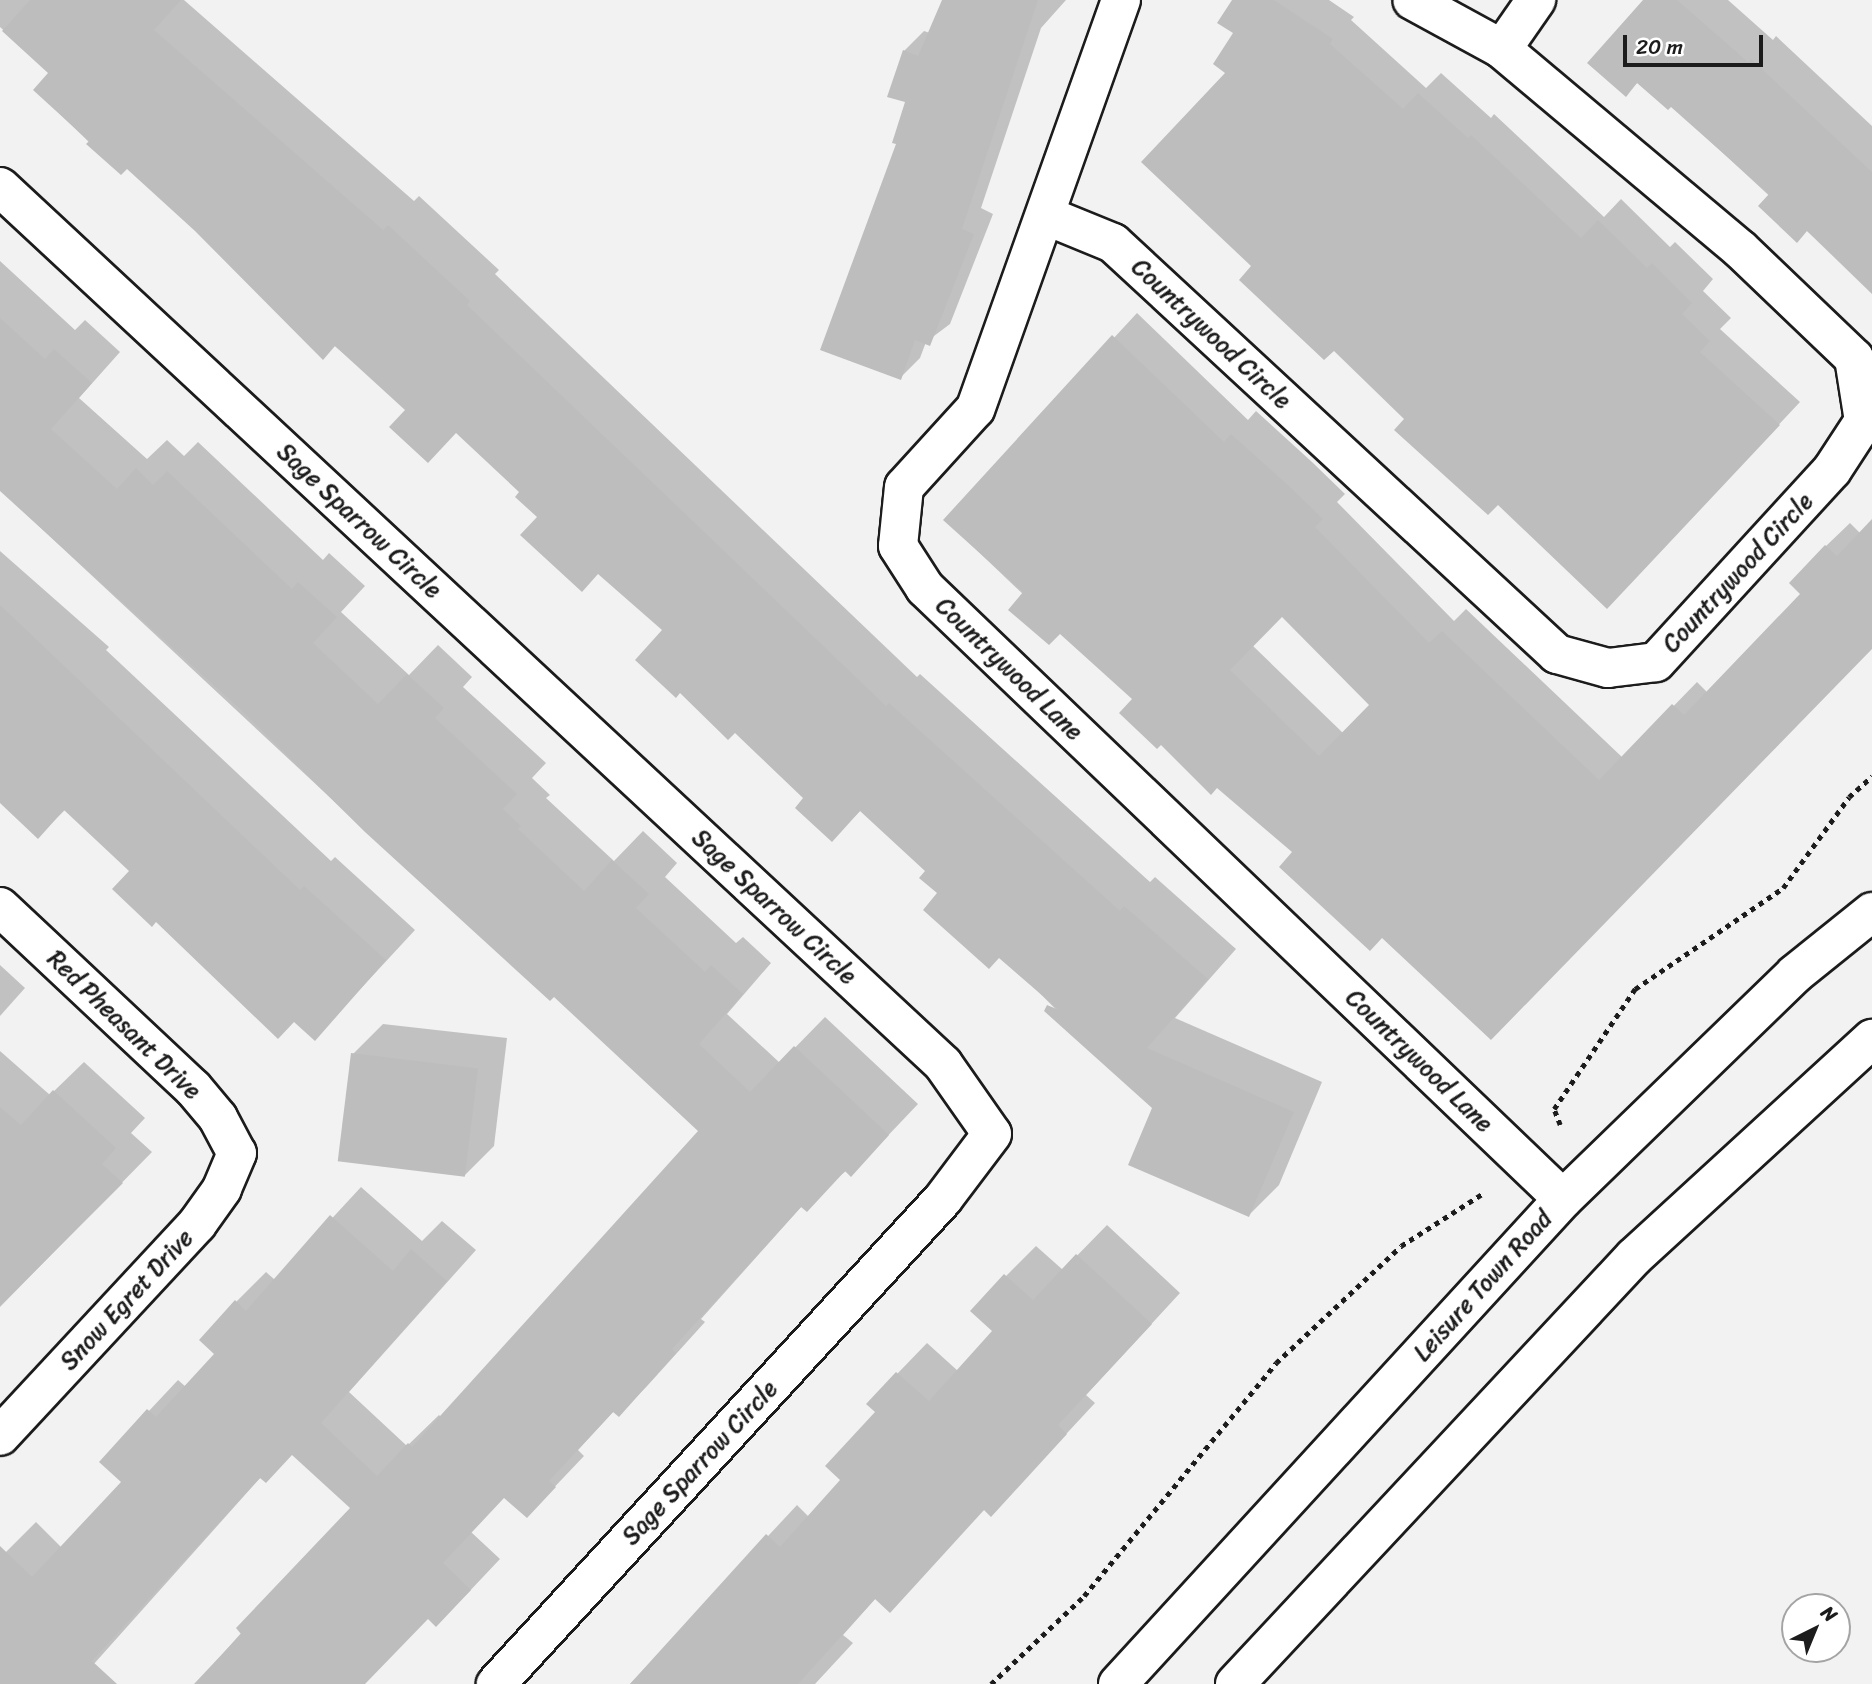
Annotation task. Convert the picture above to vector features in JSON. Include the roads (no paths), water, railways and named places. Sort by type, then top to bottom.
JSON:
[{"type":"street","name":"Countrywood Lane","points":[[1121,0],[975,409],[904,487],[898,546],[925,588],[1563,1199]]},
{"type":"street","points":[[1412,0],[1502,49],[1536,0]]},
{"type":"street","name":"Countrywood Circle","points":[[1046,216],[1113,243],[1556,654],[1608,668],[1656,662],[1832,470],[1864,421],[1854,358],[1740,249],[1502,49]]},
{"type":"street","name":"Sage Sparrow Circle","points":[[0,187],[943,1064],[992,1134],[943,1199],[496,1684]]},
{"type":"street","name":"Red Pheasant Drive","points":[[0,907],[193,1088],[218,1118],[237,1153]]},
{"type":"street","name":"Leisure Town Road","points":[[1118,1684],[1563,1199],[1795,975],[1872,912]]},
{"type":"street","points":[[1235,1684],[1634,1257],[1872,1039]]},
{"type":"street","name":"Snow Egret Drive","points":[[0,1436],[197,1224],[222,1189],[237,1153]]}]
